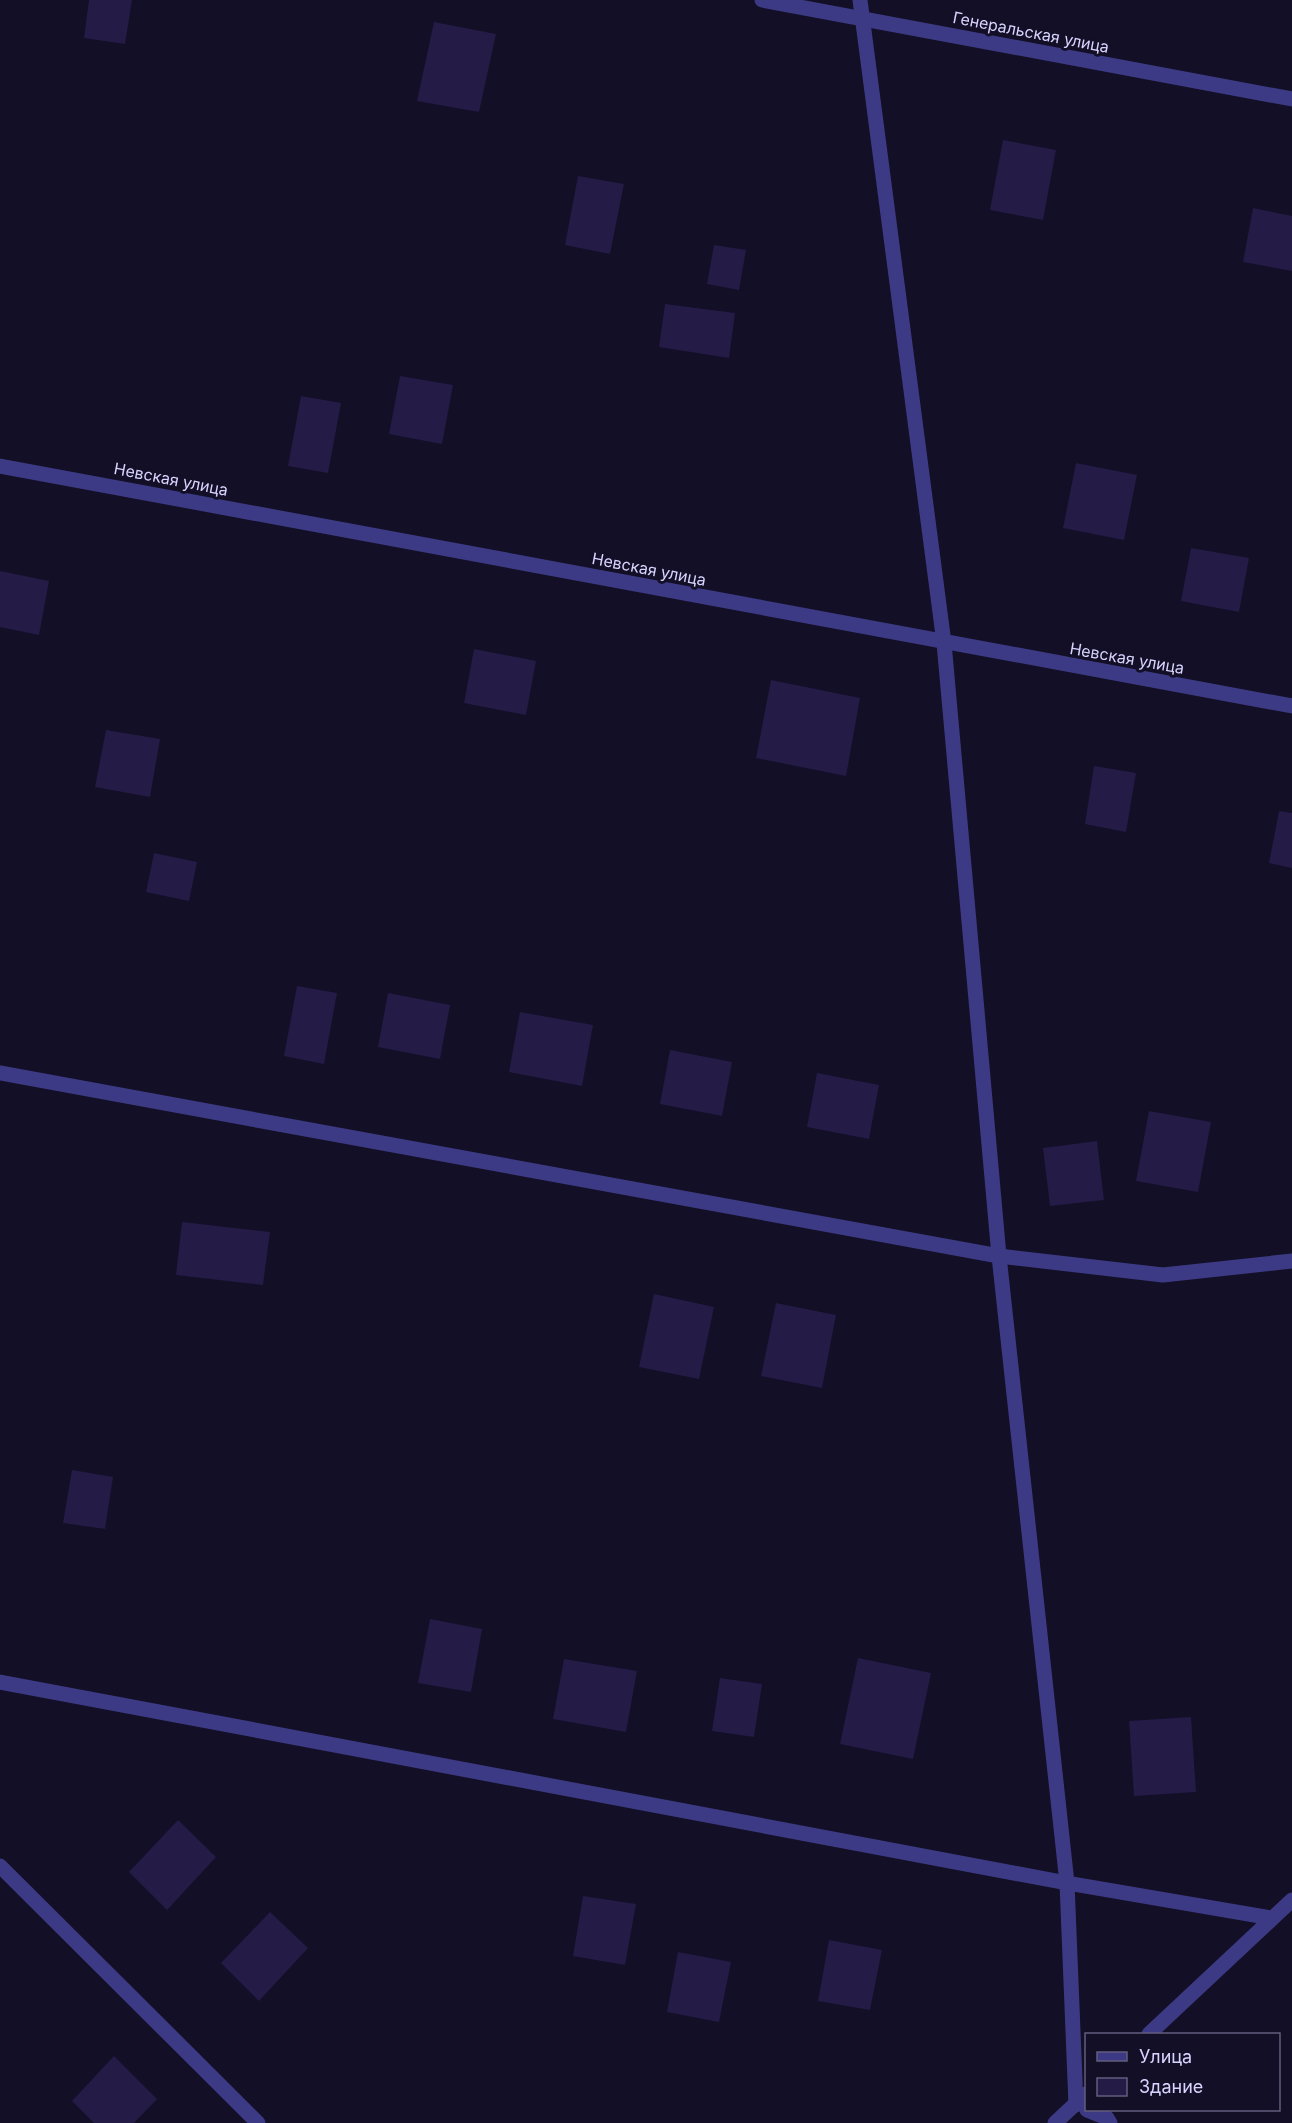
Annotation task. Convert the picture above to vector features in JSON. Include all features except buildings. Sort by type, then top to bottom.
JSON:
[{"type":"street","name":"Генеральская улица","points":[[762,0],[1292,99]]},
{"type":"street","points":[[860,0],[944,643],[999,1256],[1067,1883],[1084,2104],[1055,2123]]},
{"type":"street","name":"Невская улица","points":[[0,466],[1292,706]]},
{"type":"street","points":[[0,1073],[999,1256],[1163,1275],[1292,1261]]},
{"type":"street","points":[[0,1682],[1067,1883],[1272,1918]]},
{"type":"street","points":[[0,1866],[258,2123]]},
{"type":"street","points":[[1150,2033],[1292,1900]]},
{"type":"street","points":[[1096,2111],[1107,2118],[1110,2123]]}]
